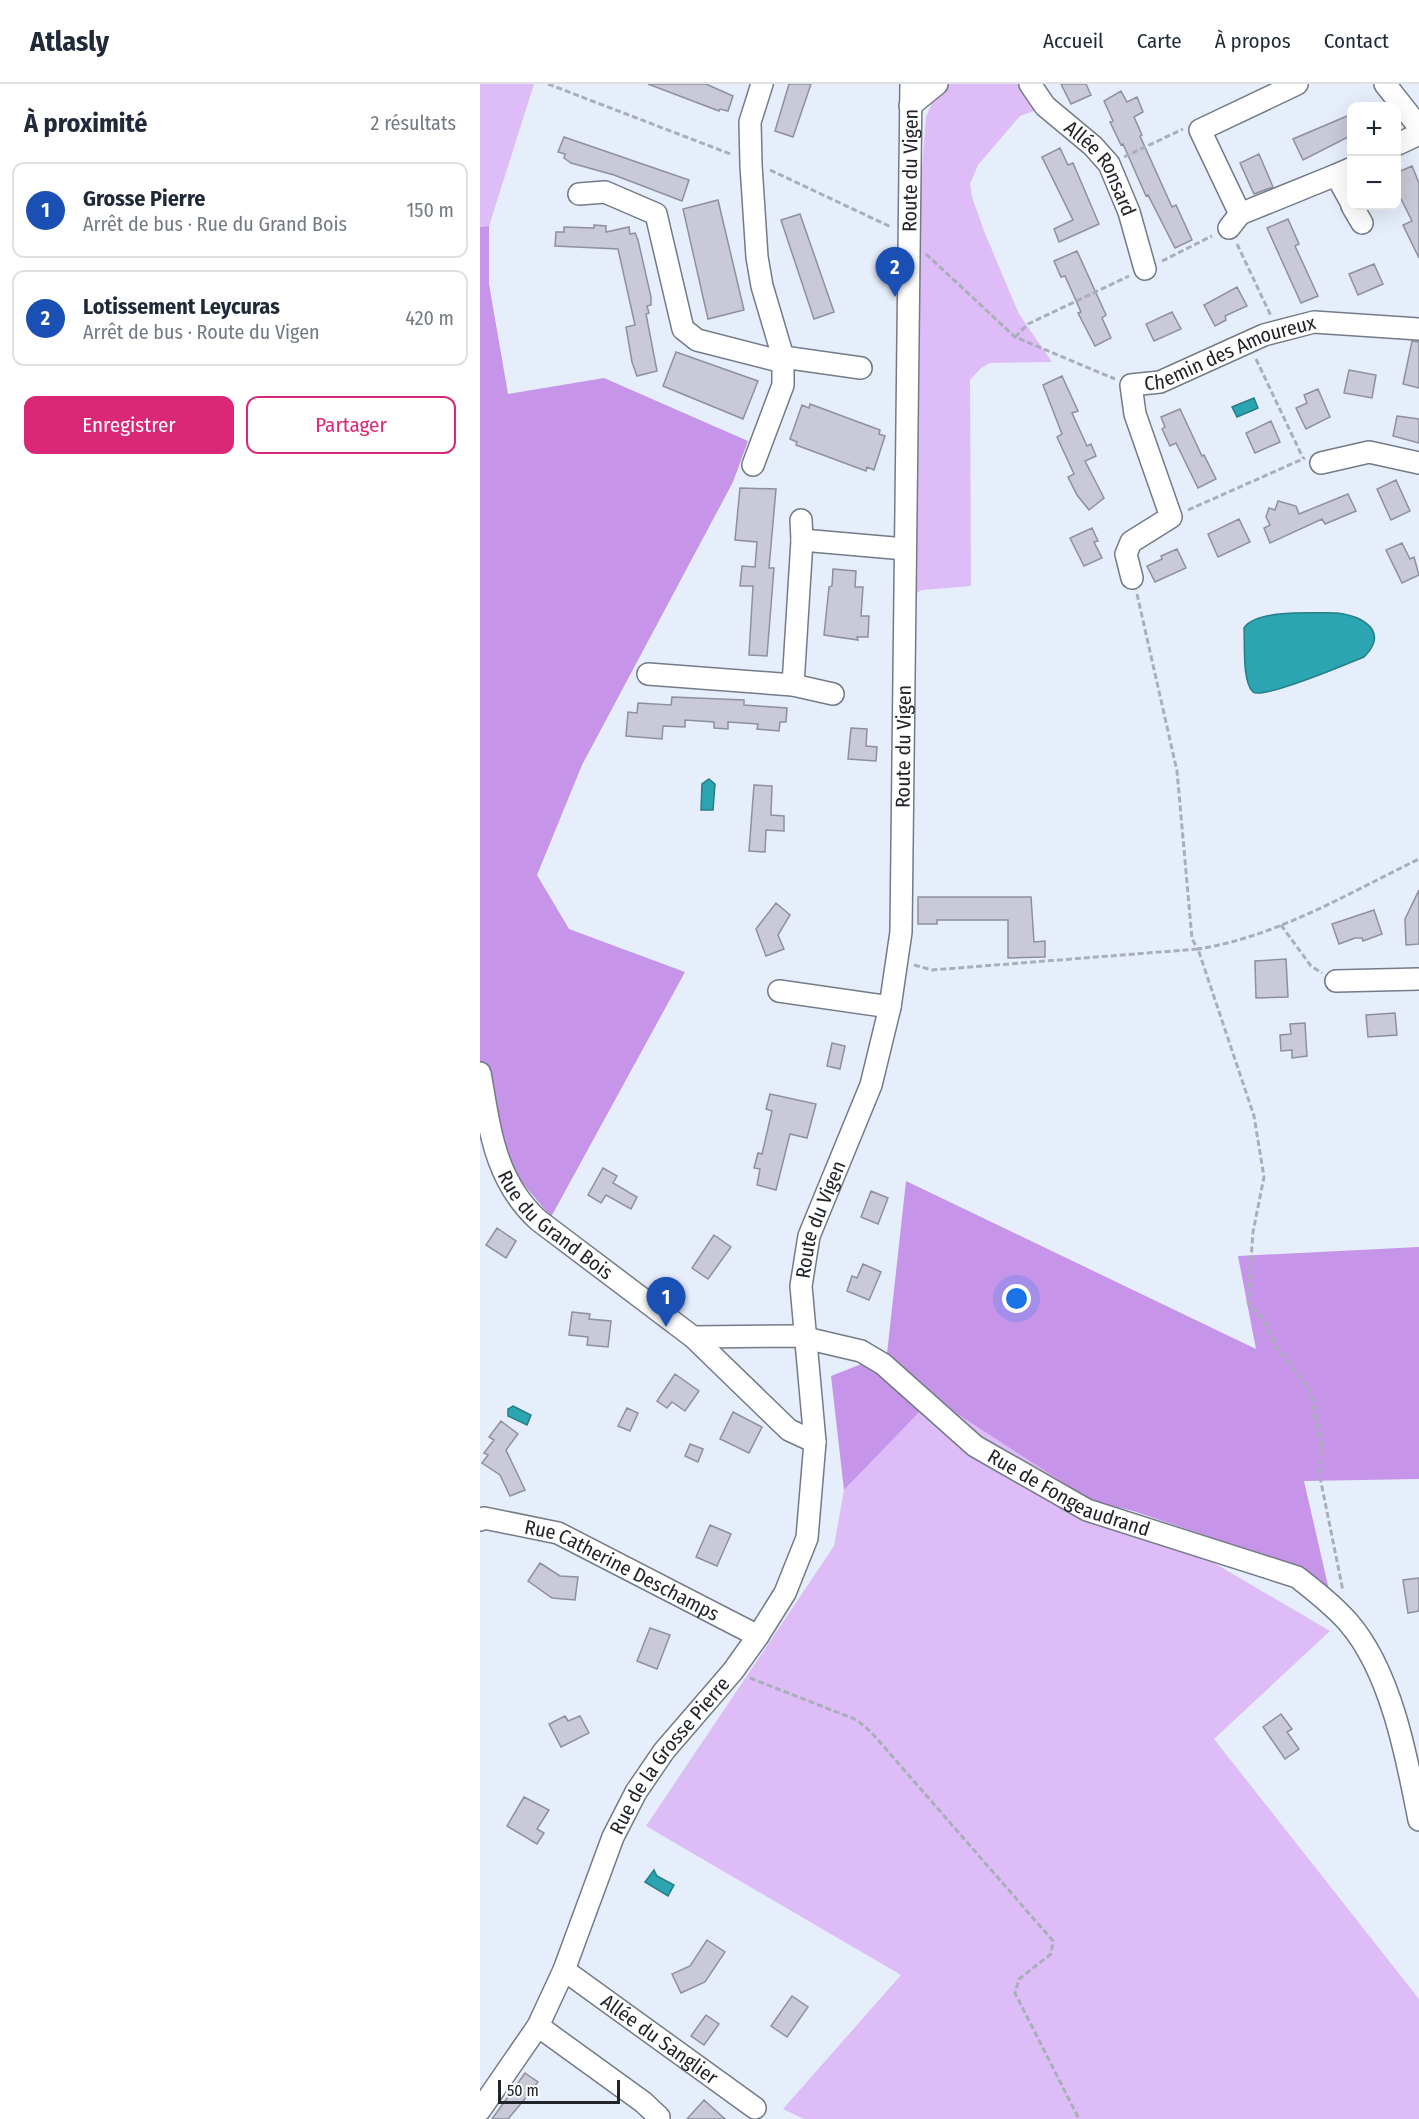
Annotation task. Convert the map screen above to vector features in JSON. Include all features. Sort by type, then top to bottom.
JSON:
[{"type":"street","name":"Route du Vigen","points":[[811,1393],[801,1286],[809,1236],[871,1085],[890,1007],[901,932],[911,84]]},
{"type":"street","points":[[910,106],[937,84]]},
{"type":"street","name":"Allée Ronsard","points":[[1029,84],[1045,106],[1094,146],[1109,164],[1129,212],[1145,269]]},
{"type":"street","points":[[1297,84],[1200,130],[1234,221],[1344,171],[1355,211]]},
{"type":"street","points":[[1385,84],[1419,127]]},
{"type":"street","points":[[753,465],[783,385],[783,360],[762,286],[750,161],[750,122],[760,85]]},
{"type":"street","points":[[1401,143],[1419,134]]},
{"type":"street","points":[[579,194],[605,192],[656,214],[683,329],[697,340],[783,360],[861,368]]},
{"type":"street","name":"Chemin des Amoureux","points":[[1131,386],[1160,382],[1248,342],[1278,331],[1314,322],[1419,329]]},
{"type":"street","points":[[1131,386],[1135,414],[1171,517],[1131,542],[1126,555],[1132,578]]},
{"type":"street","points":[[1312,460],[1369,452],[1419,463]]},
{"type":"street","points":[[793,685],[802,530],[905,549]]},
{"type":"street","points":[[648,674],[793,685],[833,694]]},
{"type":"street","points":[[1335,981],[1419,980]]},
{"type":"street","points":[[779,991],[890,1007]]},
{"type":"street","name":"Rue du Grand Bois","points":[[480,1073],[492,1143],[503,1172],[520,1202],[538,1220],[693,1337],[789,1430],[815,1442]]},
{"type":"street","points":[[693,1337],[805,1337]]},
{"type":"street","name":"Rue de Fongeaudrand","points":[[805,1337],[861,1351],[883,1364],[975,1446],[1087,1510],[1297,1577],[1324,1598],[1350,1624],[1369,1654],[1395,1716],[1419,1820]]},
{"type":"street","name":"Rue de la Grosse Pierre","points":[[480,2110],[538,2026],[564,1970],[612,1837],[636,1792],[664,1751],[733,1671],[786,1593],[807,1538],[815,1442],[811,1393]]},
{"type":"street","name":"Rue Catherine Deschamps","points":[[480,1520],[484,1518],[558,1533],[758,1636]]},
{"type":"street","name":"Allée du Sanglier","points":[[564,1970],[755,2109]]},
{"type":"street","points":[[538,2026],[643,2102],[659,2117]]},
{"type":"path","points":[[548,84],[750,161],[889,227],[911,235]]},
{"type":"path","points":[[1109,164],[1187,127],[1200,130]]},
{"type":"path","points":[[1015,337],[1028,324],[1145,269],[1234,221],[1278,331]]},
{"type":"path","name":"Chemin des Amoureux","points":[[911,235],[1015,337],[1131,386]]},
{"type":"path","points":[[1171,517],[1312,460],[1248,342]]},
{"type":"path","points":[[1132,578],[1176,771],[1192,939],[1198,949],[1255,1126],[1264,1177],[1253,1232],[1248,1303],[1262,1318],[1276,1346],[1310,1390],[1321,1442],[1320,1476],[1350,1624]]},
{"type":"path","points":[[898,962],[932,970],[1215,947],[1281,925],[1419,859]]},
{"type":"path","points":[[1281,925],[1311,966],[1335,981]]},
{"type":"path","points":[[733,1671],[857,1720],[872,1733],[1053,1941],[1051,1954],[1019,1979],[1015,1993],[1079,2119]]},
{"type":"shaded area","points":[[480,84],[534,84],[489,226],[480,227]]},
{"type":"shaded area","points":[[949,84],[1021,84],[1040,109],[1020,116],[978,165],[970,184],[984,231],[1019,314],[1052,362],[990,363],[981,368],[970,380],[971,586],[922,590],[911,596],[909,341],[926,117],[935,96]]},
{"type":"shaded area","points":[[489,226],[489,284],[508,394],[604,378],[748,441],[733,482],[582,765],[537,875],[569,929],[685,972],[551,1217],[511,1169],[480,1104],[480,227]]},
{"type":"shaded area","points":[[906,1181],[1256,1349],[1238,1256],[1419,1247],[1419,1479],[1304,1481],[1329,1590],[1299,1567],[1133,1511],[1090,1500],[933,1398],[844,1490],[831,1376],[887,1354]]},
{"type":"shaded area","points":[[933,1398],[1330,1631],[1214,1739],[1419,1999],[1419,2119],[804,2119],[783,2109],[901,1975],[646,1826],[834,1546],[844,1490]]},
{"type":"water","points":[[1254,398],[1258,408],[1237,417],[1232,407]]},
{"type":"water","points":[[1337,613],[1355,617],[1370,626],[1374,640],[1364,657],[1289,686],[1260,693],[1253,692],[1247,680],[1244,628],[1251,622],[1273,615]]},
{"type":"water","points":[[709,779],[715,784],[713,810],[701,810],[702,784]]},
{"type":"water","points":[[513,1406],[531,1415],[527,1425],[508,1416],[508,1409]]},
{"type":"water","points":[[654,1870],[657,1876],[674,1885],[668,1896],[645,1882]]},
{"type":"building","points":[[648,84],[706,84],[733,96],[728,111],[720,109],[719,111]]},
{"type":"building","points":[[789,84],[811,84],[793,137],[775,131]]},
{"type":"building","points":[[1061,84],[1086,84],[1091,95],[1071,104]]},
{"type":"building","points":[[1121,91],[1127,102],[1137,97],[1143,112],[1134,117],[1142,135],[1140,136],[1172,207],[1176,205],[1192,240],[1175,248],[1148,195],[1146,196],[1123,144],[1121,145],[1110,122],[1113,121],[1104,101]]},
{"type":"building","points":[[1347,116],[1347,138],[1303,160],[1293,139]]},
{"type":"building","points":[[564,137],[689,180],[682,201],[614,175],[571,163],[564,158],[565,154],[558,152]]},
{"type":"building","points":[[1060,148],[1068,165],[1073,163],[1099,224],[1059,242],[1054,229],[1073,220],[1042,157]]},
{"type":"building","points":[[1259,154],[1273,187],[1254,194],[1240,163]]},
{"type":"building","points":[[1412,166],[1419,183],[1419,258],[1403,225],[1412,221],[1401,199],[1401,171]]},
{"type":"building","points":[[718,200],[744,310],[708,319],[683,209]]},
{"type":"building","points":[[800,214],[834,312],[814,319],[781,220]]},
{"type":"building","points":[[1288,219],[1299,244],[1295,246],[1318,296],[1301,303],[1267,228]]},
{"type":"building","points":[[594,225],[606,226],[606,232],[629,227],[630,234],[635,233],[651,297],[651,305],[647,306],[649,313],[646,314],[657,371],[637,376],[632,362],[626,327],[635,325],[618,249],[555,246],[556,232],[564,232],[564,227],[594,228]]},
{"type":"building","points":[[1077,251],[1106,315],[1102,318],[1111,338],[1095,346],[1078,313],[1081,312],[1065,276],[1061,277],[1054,261]]},
{"type":"building","points":[[1374,264],[1383,284],[1358,295],[1349,274]]},
{"type":"building","points":[[1237,287],[1247,306],[1225,316],[1226,320],[1215,326],[1204,305]]},
{"type":"building","points":[[1172,312],[1181,329],[1154,341],[1146,324]]},
{"type":"building","points":[[1412,341],[1419,342],[1419,388],[1403,384]]},
{"type":"building","points":[[676,352],[758,381],[743,419],[663,386]]},
{"type":"building","points":[[1349,370],[1376,375],[1372,398],[1344,393]]},
{"type":"building","points":[[1062,376],[1078,411],[1072,413],[1087,446],[1091,444],[1096,456],[1085,461],[1104,498],[1089,510],[1077,495],[1068,477],[1074,474],[1057,437],[1062,434],[1043,385]]},
{"type":"building","points":[[1318,389],[1330,417],[1306,429],[1296,408],[1307,403],[1304,395]]},
{"type":"building","points":[[810,404],[880,430],[879,434],[885,436],[874,470],[867,467],[866,471],[796,445],[797,442],[790,439],[802,405],[809,408]]},
{"type":"building","points":[[1180,409],[1202,456],[1204,455],[1216,479],[1198,488],[1176,443],[1170,446],[1162,429],[1165,427],[1161,417]]},
{"type":"building","points":[[1397,416],[1419,419],[1419,443],[1393,436]]},
{"type":"building","points":[[1271,421],[1280,442],[1255,453],[1246,433]]},
{"type":"building","points":[[1396,480],[1410,511],[1391,520],[1377,489]]},
{"type":"building","points":[[740,488],[776,489],[769,568],[774,568],[767,656],[749,655],[753,586],[740,586],[742,566],[755,567],[757,542],[735,540]]},
{"type":"building","points":[[1348,494],[1356,511],[1325,524],[1322,519],[1270,543],[1264,528],[1270,525],[1266,517],[1269,508],[1275,510],[1278,501],[1296,506],[1299,514]]},
{"type":"building","points":[[1239,519],[1250,542],[1218,557],[1208,534]]},
{"type":"building","points":[[1092,528],[1098,541],[1094,542],[1102,558],[1084,566],[1070,538]]},
{"type":"building","points":[[1402,543],[1410,559],[1414,557],[1419,575],[1402,583],[1386,550]]},
{"type":"building","points":[[1177,549],[1186,568],[1155,582],[1147,566]]},
{"type":"building","points":[[833,569],[856,571],[855,587],[863,587],[861,616],[869,616],[868,637],[857,637],[858,640],[824,635]]},
{"type":"building","points":[[672,697],[744,700],[744,705],[787,708],[786,722],[780,722],[779,731],[757,729],[758,724],[728,722],[728,729],[714,728],[714,722],[685,720],[685,727],[663,726],[662,739],[626,736],[628,712],[637,713],[638,703],[671,705]]},
{"type":"building","points":[[851,728],[867,729],[866,746],[877,747],[876,761],[848,759]]},
{"type":"building","points":[[754,785],[772,786],[771,815],[784,816],[784,831],[766,830],[765,852],[749,851]]},
{"type":"building","points":[[1419,890],[1419,944],[1406,945],[1405,919]]},
{"type":"building","points":[[918,897],[1031,897],[1034,942],[1045,941],[1045,957],[1008,958],[1008,920],[937,920],[937,924],[918,924]]},
{"type":"building","points":[[776,903],[790,915],[778,935],[784,949],[766,956],[756,929]]},
{"type":"building","points":[[1374,910],[1382,934],[1363,941],[1362,938],[1355,938],[1339,944],[1332,924]]},
{"type":"building","points":[[1286,959],[1288,997],[1256,998],[1255,961]]},
{"type":"building","points":[[1395,1013],[1397,1035],[1368,1037],[1366,1015]]},
{"type":"building","points":[[1305,1023],[1307,1056],[1292,1058],[1292,1050],[1281,1051],[1280,1035],[1291,1034],[1290,1024]]},
{"type":"building","points":[[832,1043],[845,1046],[840,1069],[827,1066]]},
{"type":"building","points":[[770,1094],[816,1104],[807,1138],[790,1134],[776,1190],[757,1185],[760,1169],[754,1168],[758,1153],[762,1154],[772,1111],[766,1109]]},
{"type":"building","points":[[603,1168],[617,1176],[613,1183],[637,1197],[631,1209],[606,1195],[601,1203],[588,1195]]},
{"type":"building","points":[[871,1191],[888,1198],[878,1224],[861,1217]]},
{"type":"building","points":[[497,1228],[516,1241],[506,1258],[486,1245]]},
{"type":"building","points":[[714,1235],[731,1247],[708,1279],[692,1268]]},
{"type":"building","points":[[863,1264],[881,1272],[869,1300],[847,1291],[852,1276],[857,1278]]},
{"type":"building","points":[[572,1312],[590,1314],[589,1319],[611,1321],[608,1347],[587,1345],[588,1337],[569,1335]]},
{"type":"building","points":[[675,1374],[699,1391],[685,1411],[672,1402],[667,1408],[657,1401]]},
{"type":"building","points":[[627,1408],[638,1413],[630,1431],[618,1426]]},
{"type":"building","points":[[733,1412],[762,1427],[749,1453],[720,1439]]},
{"type":"building","points":[[501,1421],[518,1434],[506,1450],[525,1490],[510,1496],[500,1475],[482,1463],[488,1455],[484,1453],[494,1440],[489,1437]]},
{"type":"building","points":[[690,1444],[703,1449],[698,1462],[685,1456]]},
{"type":"building","points":[[710,1525],[731,1534],[717,1566],[696,1557]]},
{"type":"building","points":[[540,1563],[560,1576],[578,1577],[575,1600],[552,1598],[528,1581]]},
{"type":"building","points":[[1419,1578],[1419,1611],[1408,1613],[1403,1580]]},
{"type":"building","points":[[650,1628],[670,1635],[657,1669],[637,1661]]},
{"type":"building","points":[[1281,1714],[1292,1729],[1287,1732],[1299,1749],[1285,1759],[1263,1727]]},
{"type":"building","points":[[565,1716],[568,1721],[580,1716],[589,1733],[561,1747],[549,1724]]},
{"type":"building","points":[[524,1797],[549,1810],[537,1829],[544,1833],[537,1844],[507,1826]]},
{"type":"building","points":[[707,1940],[725,1952],[705,1982],[681,1993],[672,1974],[690,1966]]},
{"type":"building","points":[[792,1996],[808,2007],[787,2037],[771,2026]]},
{"type":"building","points":[[706,2015],[719,2024],[704,2045],[691,2036]]},
{"type":"building","points":[[525,2073],[538,2082],[508,2119],[492,2119]]},
{"type":"building","points":[[704,2100],[725,2119],[687,2119]]},
{"type":"place","name":"Lotissement Leycuras","points":[[895,297]]},
{"type":"place","name":"Grosse Pierre","points":[[666,1327]]}]
